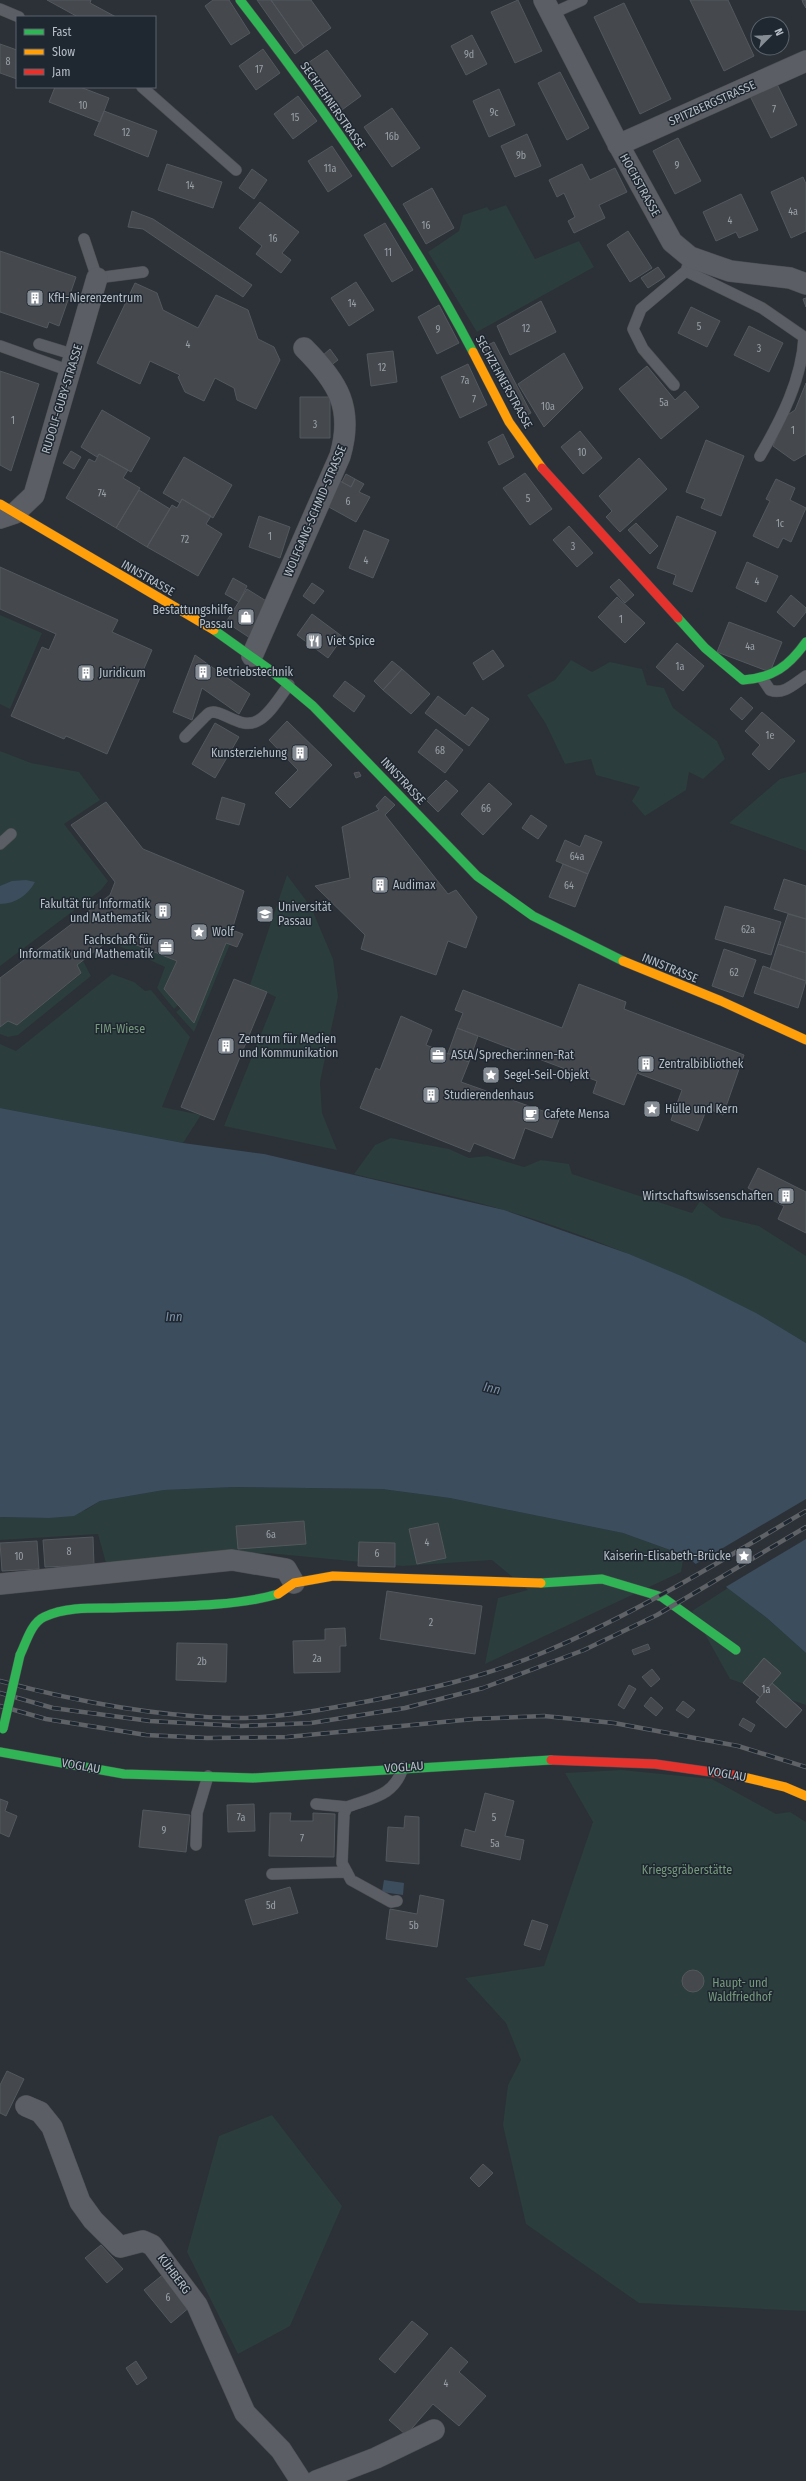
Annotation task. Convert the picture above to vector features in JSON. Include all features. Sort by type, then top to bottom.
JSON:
[{"type":"street","name":"SECHZEHNERSTRASSE","points":[[240,0],[284,57],[372,184],[442,293],[509,422],[539,464],[706,648],[743,680],[762,678],[778,673],[792,662],[806,642]]},
{"type":"street","name":"HOCHSTRASSE","points":[[547,7],[618,145],[672,242],[688,264],[730,271],[790,278],[806,284]]},
{"type":"street","name":"SPITZBERGSTRASSE","points":[[618,145],[806,61]]},
{"type":"street","name":"RUDOLF-GUBY-STRASSE","points":[[5,512],[34,495],[97,278]]},
{"type":"street","name":"WOLFGANG-SCHMID-STRASSE","points":[[252,656],[340,456],[345,438],[346,411],[339,393],[329,375],[304,348]]},
{"type":"street","name":"INNSTRASSE","points":[[5,512],[204,624],[252,656],[289,685],[360,752],[435,834],[477,876],[518,907],[620,960],[724,1003],[806,1040]]},
{"type":"street","points":[[0,1584],[232,1560],[286,1569],[294,1583]]},
{"type":"street","points":[[0,1739],[20,1655],[33,1628],[43,1617],[71,1609],[184,1605],[261,1599],[280,1593],[294,1583],[333,1576],[538,1583],[602,1579],[662,1596],[736,1650]]},
{"type":"street","name":"VOGLAU","points":[[0,1752],[124,1774],[253,1778],[403,1767],[531,1760],[655,1764],[722,1772],[785,1787],[806,1796]]},
{"type":"street","name":"KÜHBERG","points":[[26,2106],[40,2112],[52,2128],[80,2202],[93,2220],[120,2247],[143,2240],[152,2245],[197,2305],[245,2413],[280,2450],[301,2481]]},
{"type":"street","points":[[316,2481],[376,2458],[434,2430]]},
{"type":"lane","points":[[547,7],[582,0]]},
{"type":"lane","points":[[0,8],[17,16]]},
{"type":"lane","points":[[143,88],[236,170]]},
{"type":"lane","points":[[84,239],[97,278],[143,272]]},
{"type":"lane","points":[[674,385],[644,349],[633,329],[641,309],[688,264],[762,308],[804,337],[803,360],[777,427],[760,456]]},
{"type":"lane","points":[[39,344],[72,363]]},
{"type":"lane","points":[[0,346],[72,363]]},
{"type":"lane","points":[[762,678],[770,690],[778,693],[786,690],[806,676]]},
{"type":"lane","points":[[185,737],[209,713],[218,713],[230,720],[246,724],[259,721],[289,685]]},
{"type":"lane","points":[[0,844],[11,834]]},
{"type":"lane","points":[[316,1804],[347,1807],[374,1800],[392,1788],[400,1777],[403,1767]]},
{"type":"lane","points":[[196,1845],[197,1813],[208,1776]]},
{"type":"lane","points":[[347,1807],[344,1814],[342,1863],[351,1880],[365,1890],[391,1902],[397,1901]]},
{"type":"lane","points":[[272,1874],[347,1872]]},
{"type":"green space","points":[[506,205],[535,259],[579,241],[594,267],[477,332],[428,252],[459,231],[463,215],[487,207],[490,211]]},
{"type":"green space","points":[[0,615],[42,633],[10,709],[0,704]]},
{"type":"green space","points":[[571,660],[592,672],[610,662],[642,669],[647,685],[664,688],[673,708],[717,741],[725,759],[703,779],[689,772],[686,790],[645,816],[632,801],[640,787],[596,775],[591,759],[565,764],[546,724],[527,695],[555,680]]},
{"type":"green space","points":[[0,751],[31,763],[79,772],[100,800],[64,824],[108,881],[101,890],[0,966]]},
{"type":"green space","points":[[806,772],[806,851],[729,823],[780,779]]},
{"type":"green space","points":[[287,875],[311,907],[333,959],[338,997],[320,1082],[322,1113],[337,1150],[224,1126],[276,997],[250,985]]},
{"type":"green space","points":[[114,936],[177,961],[164,989],[178,1005],[174,1009],[157,988],[165,967],[117,945],[105,943]]},
{"type":"green space","points":[[226,943],[230,944],[194,1032],[176,1012],[181,1008],[194,1023]]},
{"type":"green space","points":[[83,961],[91,976],[18,1035],[8,1037],[0,1034],[0,1027],[8,1021],[17,1025],[81,974],[77,965]]},
{"type":"green space","name":"FIM-Wiese","points":[[112,974],[134,982],[145,991],[151,990],[190,1037],[162,1107],[201,1115],[183,1143],[0,1108],[0,1044],[16,1051]]},
{"type":"green space","points":[[391,1138],[449,1149],[469,1158],[487,1156],[524,1167],[541,1160],[569,1164],[572,1174],[692,1213],[700,1201],[721,1217],[759,1226],[806,1256],[806,1343],[770,1322],[697,1284],[583,1236],[544,1222],[485,1205],[448,1195],[354,1174],[375,1145]]},
{"type":"green space","points":[[234,1487],[382,1489],[450,1498],[623,1533],[684,1555],[681,1572],[485,1664],[498,1598],[528,1590],[492,1560],[403,1566],[267,1553],[106,1563],[98,1534],[0,1540],[0,1517],[49,1518],[86,1510],[100,1501],[164,1490]]},
{"type":"green space","points":[[728,1588],[767,1618],[806,1653],[806,1705],[730,1679],[692,1611]]},
{"type":"green space","points":[[622,1770],[712,1779],[776,1814],[790,1812],[806,1822],[806,2311],[639,2303],[526,2224],[503,2125],[508,2085],[521,2060],[506,2023],[465,1978],[544,1966],[593,1822],[565,1773]]},
{"type":"green space","points":[[272,2115],[342,2206],[290,2326],[238,2354],[187,2252],[219,2136]]},
{"type":"water","points":[[26,880],[35,882],[25,895],[6,904],[0,904],[0,886],[12,881]]},
{"type":"water","name":"Inn","points":[[0,1108],[183,1143],[264,1154],[504,1210],[629,1254],[686,1278],[756,1313],[806,1343],[806,1653],[767,1618],[684,1555],[623,1533],[450,1498],[382,1489],[234,1487],[164,1490],[100,1501],[74,1516],[49,1518],[0,1517]]},
{"type":"water","points":[[384,1880],[404,1883],[403,1895],[382,1892]]},
{"type":"pier","points":[[806,1499],[806,1539],[724,1588],[694,1565]]},
{"type":"building","points":[[47,0],[91,0],[90,3],[114,16],[76,16]]},
{"type":"building","points":[[213,0],[229,0],[250,33],[231,45],[205,6]]},
{"type":"building","points":[[257,0],[271,0],[304,47],[295,54]]},
{"type":"building","points":[[271,0],[311,0],[331,28],[304,47]]},
{"type":"building","points":[[518,0],[542,51],[515,63],[491,12]]},
{"type":"building","points":[[690,0],[728,0],[750,47],[750,56],[754,56],[724,71]]},
{"type":"building","points":[[802,0],[806,0],[806,8],[803,3]]},
{"type":"building","points":[[624,3],[671,99],[640,114],[594,17]]},
{"type":"building","points":[[472,35],[487,64],[466,75],[451,46]]},
{"type":"building","points":[[0,44],[16,50],[16,79],[0,73]]},
{"type":"building","points":[[263,49],[280,73],[256,90],[239,66]]},
{"type":"building","points":[[327,50],[361,96],[339,112],[305,65]]},
{"type":"building","points":[[560,72],[589,128],[567,140],[538,83]]},
{"type":"building","points":[[776,82],[797,125],[771,138],[750,96]]},
{"type":"building","points":[[55,88],[83,88],[109,98],[100,122],[49,102]]},
{"type":"building","points":[[499,89],[515,125],[489,137],[473,101]]},
{"type":"building","points":[[298,96],[317,121],[293,139],[274,114]]},
{"type":"building","points":[[392,108],[420,148],[392,167],[364,127]]},
{"type":"building","points":[[104,111],[157,131],[148,157],[94,135]]},
{"type":"building","points":[[527,134],[541,166],[515,177],[501,146]]},
{"type":"building","points":[[678,138],[701,181],[675,194],[653,151]]},
{"type":"building","points":[[332,146],[352,176],[328,192],[308,161]]},
{"type":"building","points":[[167,164],[222,182],[213,208],[158,190]]},
{"type":"building","points":[[582,164],[590,180],[615,168],[627,192],[599,205],[605,218],[574,233],[568,221],[575,217],[564,193],[557,197],[549,180]]},
{"type":"building","points":[[252,169],[267,180],[254,199],[239,188]]},
{"type":"building","points":[[803,177],[806,184],[806,231],[791,238],[771,192]]},
{"type":"building","points":[[432,188],[454,228],[426,244],[403,204]]},
{"type":"building","points":[[741,194],[758,230],[739,238],[736,232],[716,241],[703,212]]},
{"type":"building","points":[[260,202],[299,232],[282,253],[291,260],[281,273],[256,254],[262,246],[239,228]]},
{"type":"building","points":[[132,211],[153,219],[252,285],[243,297],[143,229],[128,227]]},
{"type":"building","points":[[385,223],[413,270],[392,282],[364,235]]},
{"type":"building","points":[[628,231],[652,268],[630,282],[607,245]]},
{"type":"building","name":"KfH-Nierenzentrum","points":[[0,251],[76,277],[59,326],[49,322],[47,328],[0,312]]},
{"type":"building","points":[[658,267],[665,277],[648,288],[641,278]]},
{"type":"building","points":[[356,282],[374,310],[349,326],[331,298]]},
{"type":"building","points":[[135,283],[157,293],[163,310],[198,328],[216,295],[248,310],[258,339],[274,347],[280,360],[256,409],[237,400],[234,388],[215,378],[204,401],[185,392],[178,377],[180,375],[150,361],[140,384],[97,363]]},
{"type":"building","points":[[806,298],[806,307],[803,299]]},
{"type":"building","points":[[541,301],[556,332],[510,355],[497,326]]},
{"type":"building","points":[[439,305],[459,343],[437,354],[418,317]]},
{"type":"building","points":[[691,307],[720,321],[707,347],[678,333]]},
{"type":"building","points":[[749,326],[783,343],[769,372],[734,355]]},
{"type":"building","points":[[494,342],[531,413],[520,418],[484,347]]},
{"type":"building","points":[[330,349],[338,360],[330,366],[322,356]]},
{"type":"building","points":[[393,351],[397,382],[371,386],[367,354]]},
{"type":"building","points":[[564,353],[583,388],[544,427],[518,384]]},
{"type":"building","points":[[468,364],[487,405],[460,418],[441,377]]},
{"type":"building","points":[[647,366],[675,400],[685,391],[699,407],[661,439],[619,389]]},
{"type":"building","points":[[0,371],[39,384],[11,471],[0,465]]},
{"type":"building","points":[[806,383],[806,454],[794,461],[773,446],[786,416],[795,410]]},
{"type":"building","points":[[300,397],[330,397],[330,438],[300,438]]},
{"type":"building","points":[[102,410],[150,438],[131,472],[99,454],[97,457],[81,447]]},
{"type":"building","points":[[580,431],[602,458],[583,474],[561,447]]},
{"type":"building","points":[[503,434],[514,457],[499,465],[488,442]]},
{"type":"building","points":[[706,440],[744,456],[721,516],[701,508],[705,499],[686,492]]},
{"type":"building","points":[[71,451],[81,457],[74,469],[63,463]]},
{"type":"building","points":[[99,454],[128,470],[123,478],[140,488],[116,528],[66,498],[89,459],[95,462]]},
{"type":"building","points":[[184,457],[232,485],[213,518],[182,499],[180,503],[163,493]]},
{"type":"building","points":[[639,458],[667,489],[620,532],[606,517],[612,511],[599,496]]},
{"type":"building","points":[[525,473],[552,509],[530,525],[503,488]]},
{"type":"building","points":[[346,474],[355,479],[351,487],[342,482]]},
{"type":"building","points":[[355,479],[364,484],[359,492],[370,497],[356,522],[327,506],[340,481],[351,487]]},
{"type":"building","points":[[776,479],[795,488],[790,500],[806,508],[791,542],[783,538],[778,548],[753,536],[770,501],[766,499]]},
{"type":"building","points":[[139,490],[170,509],[147,547],[116,528]]},
{"type":"building","points":[[182,499],[211,516],[206,524],[222,534],[198,576],[147,547],[172,505],[177,508]]},
{"type":"building","points":[[259,516],[290,527],[280,558],[249,547]]},
{"type":"building","points":[[677,516],[716,532],[692,592],[673,584],[676,575],[657,568]]},
{"type":"building","points":[[636,523],[658,546],[650,554],[628,530]]},
{"type":"building","points":[[569,526],[593,553],[577,567],[553,540]]},
{"type":"building","points":[[364,530],[389,540],[373,578],[349,568]]},
{"type":"building","points":[[747,562],[778,576],[766,602],[736,588]]},
{"type":"building","name":"Juridicum","points":[[0,567],[118,620],[112,632],[152,650],[107,754],[66,736],[64,739],[11,716],[42,647],[49,650],[56,634],[0,609]]},
{"type":"building","points":[[233,578],[247,586],[239,602],[225,594]]},
{"type":"building","points":[[619,579],[634,595],[625,603],[610,587]]},
{"type":"building","points":[[312,583],[324,591],[314,604],[303,596]]},
{"type":"building","name":"Bestattungshilfe Passau","points":[[247,589],[271,604],[250,638],[226,622]]},
{"type":"building","points":[[791,595],[806,608],[806,612],[794,627],[777,612]]},
{"type":"building","points":[[617,597],[645,623],[625,643],[598,617]]},
{"type":"building","points":[[312,614],[343,637],[328,658],[297,635]]},
{"type":"building","points":[[729,622],[782,642],[770,672],[717,652]]},
{"type":"building","points":[[677,643],[704,666],[683,691],[656,667]]},
{"type":"building","points":[[493,650],[504,666],[483,680],[473,663]]},
{"type":"building","name":"Betriebstechnik","points":[[195,655],[250,694],[239,714],[202,688],[192,720],[173,712]]},
{"type":"building","points":[[392,661],[402,669],[383,690],[374,681]]},
{"type":"building","points":[[402,669],[430,694],[411,714],[383,690]]},
{"type":"building","points":[[345,681],[365,696],[354,712],[333,696]]},
{"type":"building","points":[[438,696],[465,716],[472,707],[489,719],[469,746],[425,713]]},
{"type":"building","points":[[741,697],[753,708],[742,720],[730,709]]},
{"type":"building","points":[[762,712],[795,741],[769,770],[752,754],[760,745],[745,731]]},
{"type":"building","name":"Kunsterziehung","points":[[287,721],[332,765],[290,808],[275,793],[298,770],[269,740]]},
{"type":"building","points":[[215,723],[239,737],[215,778],[192,764]]},
{"type":"building","points":[[436,729],[463,750],[445,773],[418,752]]},
{"type":"building","points":[[359,772],[361,776],[356,778],[354,773]]},
{"type":"building","points":[[446,780],[458,791],[438,812],[426,800]]},
{"type":"building","points":[[489,783],[512,804],[483,835],[461,814]]},
{"type":"building","name":"Audimax","points":[[385,796],[395,805],[385,815],[448,894],[456,890],[477,917],[466,948],[448,941],[436,975],[361,949],[365,935],[315,886],[350,878],[342,827],[379,810],[376,806]]},
{"type":"building","points":[[222,797],[245,804],[239,825],[216,819]]},
{"type":"building","name":"Fakultät für Informatik und Mathematik","points":[[106,802],[143,849],[244,891],[232,930],[243,934],[237,947],[226,943],[194,1023],[164,989],[177,961],[114,936],[77,965],[81,973],[17,1025],[8,1021],[0,1027],[0,978],[110,895],[115,882],[71,825]]},
{"type":"building","points":[[531,815],[547,826],[538,839],[522,828]]},
{"type":"building","points":[[585,835],[602,842],[588,874],[556,861],[565,840],[580,847]]},
{"type":"building","points":[[563,864],[588,874],[575,907],[549,897]]},
{"type":"building","points":[[784,879],[806,886],[806,919],[774,909]]},
{"type":"building","points":[[725,906],[781,922],[771,955],[715,939]]},
{"type":"building","points":[[788,914],[806,919],[806,953],[778,944]]},
{"type":"building","points":[[778,944],[806,953],[806,981],[770,969]]},
{"type":"building","points":[[724,949],[756,960],[743,997],[712,986]]},
{"type":"building","points":[[763,966],[806,981],[798,1008],[754,993]]},
{"type":"building","name":"Zentrum für Medien und Kommunikation","points":[[234,979],[267,992],[214,1120],[181,1107]]},
{"type":"building","name":"Zentralbibliothek","points":[[579,984],[626,1002],[624,1009],[744,1055],[723,1115],[707,1108],[698,1131],[671,1120],[682,1090],[637,1073],[624,1105],[593,1093],[597,1081],[457,1028],[463,1013],[455,1010],[463,990],[562,1028]]},
{"type":"building","name":"Studierendenhaus","points":[[401,1016],[432,1030],[426,1045],[469,1062],[461,1082],[560,1117],[552,1138],[525,1128],[514,1159],[474,1143],[470,1152],[360,1108],[376,1068],[380,1070]]},
{"type":"building","points":[[457,1028],[478,1036],[469,1062],[448,1053]]},
{"type":"building","name":"Wirtschaftswissenschaften","points":[[758,1168],[806,1192],[806,1233],[778,1219],[784,1206],[748,1188]]},
{"type":"building","points":[[304,1521],[306,1544],[238,1549],[236,1526]]},
{"type":"building","points":[[438,1523],[446,1558],[417,1564],[409,1529]]},
{"type":"building","points":[[93,1537],[94,1565],[45,1567],[43,1540]]},
{"type":"building","points":[[37,1541],[39,1569],[2,1571],[0,1543]]},
{"type":"building","points":[[359,1542],[395,1543],[395,1567],[358,1566]]},
{"type":"building","points":[[387,1591],[482,1606],[475,1654],[380,1639]]},
{"type":"building","points":[[345,1628],[346,1646],[340,1646],[340,1672],[294,1673],[293,1641],[325,1640],[325,1629]]},
{"type":"building","points":[[177,1643],[227,1644],[226,1682],[176,1680]]},
{"type":"building","points":[[648,1644],[650,1649],[634,1655],[632,1650]]},
{"type":"building","points":[[764,1658],[781,1673],[772,1683],[802,1710],[786,1728],[756,1702],[760,1697],[743,1683]]},
{"type":"building","points":[[764,1658],[781,1673],[760,1697],[743,1683]]},
{"type":"building","points":[[652,1669],[660,1679],[651,1687],[642,1677]]},
{"type":"building","points":[[772,1683],[802,1710],[786,1728],[756,1702]]},
{"type":"building","points":[[629,1685],[636,1689],[624,1709],[618,1705]]},
{"type":"building","points":[[651,1697],[663,1708],[656,1716],[644,1706]]},
{"type":"building","points":[[683,1701],[695,1710],[688,1718],[676,1710]]},
{"type":"building","points":[[743,1718],[755,1725],[751,1732],[739,1725]]},
{"type":"building","points":[[485,1793],[514,1801],[505,1836],[524,1840],[520,1860],[461,1846],[465,1829],[475,1832]]},
{"type":"building","points":[[0,1799],[8,1802],[5,1811],[17,1816],[9,1837],[0,1833]]},
{"type":"building","points":[[254,1804],[255,1831],[228,1832],[227,1805]]},
{"type":"building","points":[[143,1810],[190,1815],[186,1852],[139,1847]]},
{"type":"building","points":[[270,1813],[291,1813],[290,1821],[313,1821],[313,1813],[335,1814],[334,1857],[269,1856]]},
{"type":"building","points":[[405,1816],[419,1817],[419,1864],[386,1861],[388,1827],[404,1828]]},
{"type":"building","points":[[290,1887],[298,1913],[253,1925],[245,1900]]},
{"type":"building","points":[[420,1895],[444,1900],[437,1947],[386,1939],[390,1909],[417,1914]]},
{"type":"building","points":[[532,1920],[548,1925],[540,1950],[524,1945]]},
{"type":"building","points":[[693,1970],[701,1973],[704,1981],[701,1989],[693,1992],[685,1989],[682,1981],[685,1973]]},
{"type":"building","points":[[7,2071],[24,2079],[6,2116],[0,2113],[0,2085]]},
{"type":"building","points":[[483,2164],[493,2173],[479,2187],[470,2178]]},
{"type":"building","points":[[101,2245],[123,2269],[107,2283],[85,2258]]},
{"type":"building","points":[[165,2273],[191,2306],[171,2323],[144,2290]]},
{"type":"building","points":[[412,2321],[428,2334],[395,2373],[379,2359]]},
{"type":"building","points":[[451,2347],[468,2362],[459,2372],[486,2396],[459,2426],[433,2404],[406,2435],[389,2420]]},
{"type":"building","points":[[136,2361],[147,2378],[137,2385],[126,2368]]},
{"type":"railway","points":[[0,1681],[84,1701],[142,1711],[199,1717],[228,1718],[262,1717],[297,1713],[410,1693],[477,1676],[520,1662],[576,1638],[643,1605],[806,1511]]},
{"type":"railway","points":[[0,1693],[53,1708],[150,1721],[241,1726],[311,1723],[405,1708],[483,1688],[584,1650],[657,1615],[806,1527]]},
{"type":"railway","points":[[0,1706],[46,1719],[146,1735],[207,1738],[287,1737],[474,1719],[544,1716],[614,1723],[738,1746],[806,1767]]},
{"type":"traffic: fast","points":[[240,0],[304,84],[364,171],[421,260],[473,352]]},
{"type":"traffic: fast","points":[[678,618],[705,648],[743,680],[763,677],[779,669],[787,664],[806,642]]},
{"type":"traffic: fast","points":[[214,630],[270,670],[313,706],[477,876],[533,916],[623,961]]},
{"type":"traffic: fast","points":[[541,1583],[602,1579],[662,1597],[736,1650]]},
{"type":"traffic: fast","points":[[20,1655],[32,1628],[39,1620],[61,1611],[87,1608],[218,1604],[260,1599],[278,1594]]},
{"type":"traffic: fast","points":[[3,1729],[20,1655]]},
{"type":"traffic: fast","points":[[0,1752],[124,1774],[253,1778],[551,1760]]},
{"type":"traffic: slow","points":[[473,352],[509,422],[542,468]]},
{"type":"traffic: slow","points":[[0,504],[214,630]]},
{"type":"traffic: slow","points":[[623,961],[721,1001],[806,1040]]},
{"type":"traffic: slow","points":[[278,1594],[294,1583],[333,1576],[541,1583]]},
{"type":"traffic: slow","points":[[739,1776],[785,1787],[806,1796]]},
{"type":"traffic: jam","points":[[542,468],[678,618]]},
{"type":"traffic: jam","points":[[551,1760],[655,1764],[739,1776]]},
{"type":"place","name":"KfH-Nierenzentrum","points":[[35,298]]},
{"type":"place","name":"Bestattungshilfe Passau","points":[[246,617]]},
{"type":"place","name":"Viet Spice","points":[[314,641]]},
{"type":"place","name":"Betriebstechnik","points":[[203,672]]},
{"type":"place","name":"Juridicum","points":[[86,673]]},
{"type":"place","name":"Kunsterziehung","points":[[300,753]]},
{"type":"place","name":"Audimax","points":[[380,885]]},
{"type":"place","name":"Fakultät für Informatik und Mathematik","points":[[163,911]]},
{"type":"place","name":"Universität Passau","points":[[265,914]]},
{"type":"place","name":"Wolf","points":[[199,932]]},
{"type":"place","name":"Fachschaft für Informatik und Mathematik","points":[[166,947]]},
{"type":"place","name":"Zentrum für Medien und Kommunikation","points":[[226,1046]]},
{"type":"place","name":"AStA/Sprecher:innen-Rat","points":[[438,1055]]},
{"type":"place","name":"Zentralbibliothek","points":[[646,1064]]},
{"type":"place","name":"Segel-Seil-Objekt","points":[[491,1075]]},
{"type":"place","name":"Studierendenhaus","points":[[431,1095]]},
{"type":"place","name":"Hülle und Kern","points":[[652,1109]]},
{"type":"place","name":"Cafete Mensa","points":[[531,1114]]},
{"type":"place","name":"Wirtschaftswissenschaften","points":[[786,1196]]},
{"type":"place","name":"Kaiserin-Elisabeth-Brücke","points":[[744,1556]]},
{"type":"park label","name":"Kriegsgräberstätte","points":[[687,1870]]},
{"type":"park label","name":"Haupt- und Waldfriedhof","points":[[740,1990]]}]
